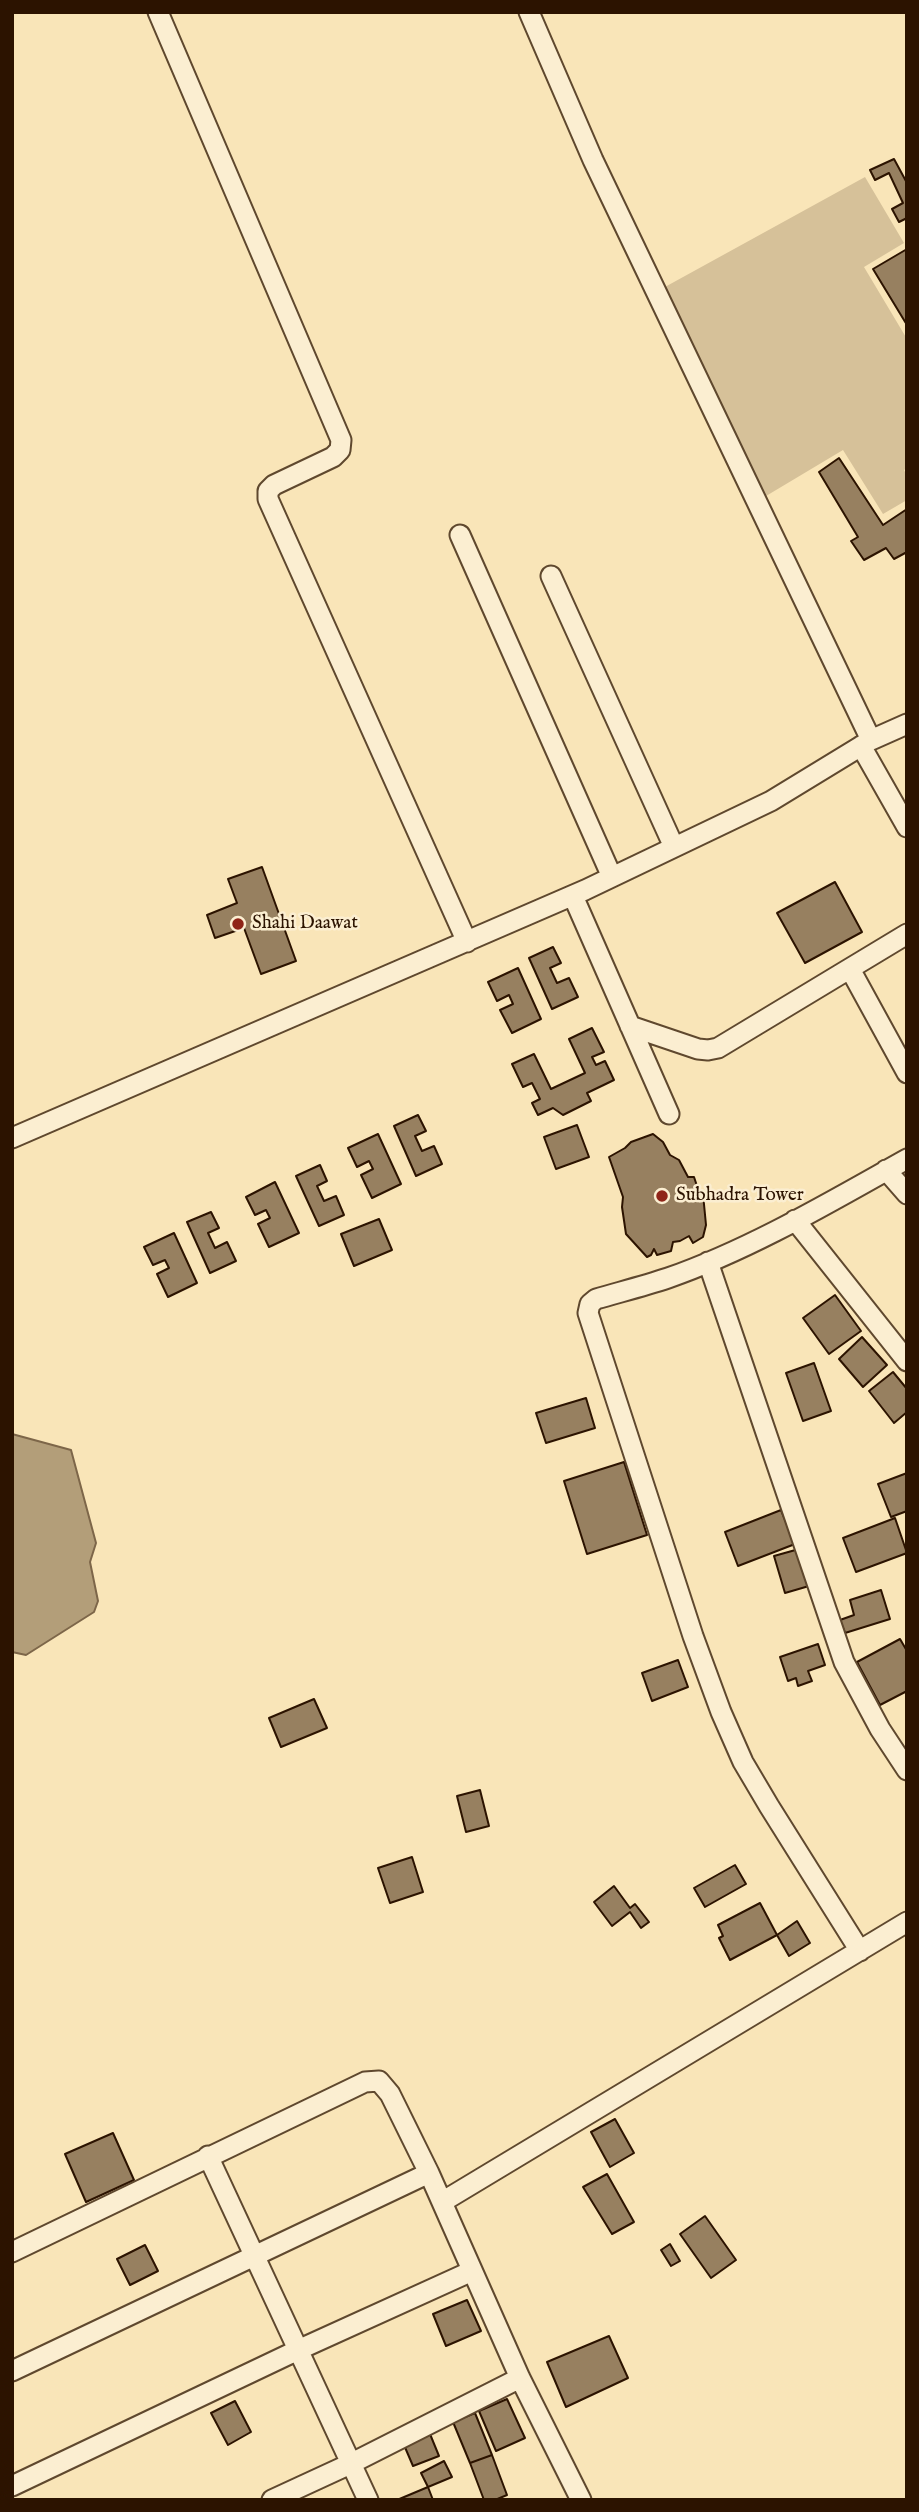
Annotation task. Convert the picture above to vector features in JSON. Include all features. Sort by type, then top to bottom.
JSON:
[{"type":"street","points":[[158,12],[341,440],[340,450],[333,457],[274,485],[268,491],[268,499],[467,942]]},
{"type":"street","points":[[529,12],[593,160],[907,827]]},
{"type":"street","points":[[460,535],[612,877]]},
{"type":"street","points":[[551,576],[674,847]]},
{"type":"street","points":[[12,1138],[573,896],[771,801],[866,743],[907,724]]},
{"type":"street","points":[[573,896],[668,1114]]},
{"type":"street","points":[[630,1026],[698,1049],[718,1048],[907,934]]},
{"type":"street","points":[[849,969],[907,1073]]},
{"type":"street","points":[[860,1951],[762,1795],[743,1762],[721,1712],[693,1636],[588,1313],[590,1304],[596,1299],[666,1279],[708,1262],[795,1220],[907,1159]]},
{"type":"street","points":[[886,1170],[907,1194]]},
{"type":"street","points":[[795,1220],[907,1361]]},
{"type":"street","points":[[708,1262],[844,1662],[880,1729],[907,1770]]},
{"type":"street","points":[[442,2202],[907,1922]]},
{"type":"street","points":[[12,2252],[365,2082],[379,2081],[390,2094],[429,2173],[520,2378],[581,2500]]},
{"type":"street","points":[[208,2156],[368,2500]]},
{"type":"street","points":[[12,2371],[429,2173]]},
{"type":"street","points":[[12,2486],[298,2350],[472,2271]]},
{"type":"street","points":[[272,2500],[520,2378]]},
{"type":"shaded area","points":[[865,177],[904,243],[864,267],[907,339],[907,468],[904,470],[907,476],[907,500],[883,514],[843,450],[756,502],[654,293]]},
{"type":"shaded area","points":[[12,1434],[71,1450],[96,1543],[90,1562],[98,1601],[94,1612],[26,1655],[12,1652]]},
{"type":"building","points":[[894,159],[907,183],[907,218],[899,222],[892,209],[903,203],[889,173],[875,180],[870,170]]},
{"type":"building","points":[[907,249],[907,325],[873,269]]},
{"type":"building","points":[[839,458],[883,525],[907,509],[907,552],[894,559],[886,548],[864,560],[851,541],[858,537],[819,472]]},
{"type":"building","points":[[262,867],[296,961],[261,974],[244,928],[215,938],[207,915],[237,903],[228,879]]},
{"type":"building","points":[[835,882],[862,932],[805,963],[777,913]]},
{"type":"building","points":[[553,947],[561,963],[550,968],[557,983],[569,978],[578,997],[552,1009],[529,958]]},
{"type":"building","points":[[518,968],[541,1019],[512,1033],[500,1010],[513,1004],[509,995],[497,1001],[488,982]]},
{"type":"building","points":[[592,1028],[604,1052],[592,1057],[596,1065],[605,1061],[614,1080],[587,1093],[591,1101],[563,1115],[553,1108],[538,1115],[532,1103],[540,1099],[532,1083],[523,1087],[512,1064],[534,1054],[551,1089],[585,1073],[569,1039]]},
{"type":"building","points":[[418,1115],[426,1131],[415,1136],[422,1151],[434,1146],[442,1164],[416,1176],[394,1126]]},
{"type":"building","points":[[577,1125],[589,1157],[556,1169],[544,1137]]},
{"type":"building","points":[[378,1134],[401,1184],[372,1198],[361,1175],[373,1169],[369,1161],[357,1167],[348,1148]]},
{"type":"building","name":"Subhadra Tower","points":[[653,1134],[663,1142],[670,1155],[679,1160],[688,1177],[694,1177],[703,1194],[706,1225],[703,1237],[693,1243],[689,1236],[673,1242],[671,1251],[657,1255],[654,1249],[647,1257],[626,1234],[623,1197],[609,1157],[631,1142]]},
{"type":"building","points":[[320,1165],[327,1181],[317,1186],[324,1201],[336,1196],[344,1215],[319,1226],[296,1176]]},
{"type":"building","points":[[275,1182],[299,1233],[269,1247],[258,1224],[270,1218],[266,1210],[255,1215],[246,1197]]},
{"type":"building","points":[[211,1212],[219,1228],[208,1233],[215,1248],[227,1242],[236,1261],[210,1273],[187,1222]]},
{"type":"building","points":[[379,1219],[392,1250],[354,1266],[341,1234]]},
{"type":"building","points":[[174,1233],[197,1283],[168,1297],[157,1274],[169,1268],[165,1260],[153,1265],[144,1247]]},
{"type":"building","points":[[835,1295],[861,1331],[829,1354],[803,1318]]},
{"type":"building","points":[[862,1337],[887,1365],[863,1387],[839,1359]]},
{"type":"building","points":[[814,1363],[831,1411],[803,1421],[786,1373]]},
{"type":"building","points":[[893,1372],[907,1389],[907,1412],[894,1423],[869,1391]]},
{"type":"building","points":[[586,1398],[595,1428],[546,1443],[536,1413]]},
{"type":"building","points":[[624,1462],[647,1535],[587,1554],[564,1481]]},
{"type":"building","points":[[907,1473],[907,1511],[891,1517],[878,1484]]},
{"type":"building","points":[[781,1510],[795,1544],[738,1566],[725,1532]]},
{"type":"building","points":[[895,1518],[907,1553],[856,1572],[843,1538]]},
{"type":"building","points":[[799,1549],[809,1586],[785,1593],[774,1556]]},
{"type":"building","points":[[881,1590],[890,1619],[845,1633],[840,1620],[854,1615],[850,1600]]},
{"type":"building","points":[[900,1639],[907,1651],[907,1691],[880,1705],[857,1662]]},
{"type":"building","points":[[818,1644],[825,1665],[808,1671],[812,1681],[798,1686],[796,1678],[788,1681],[780,1657]]},
{"type":"building","points":[[678,1660],[688,1687],[652,1701],[642,1673]]},
{"type":"building","points":[[314,1699],[327,1728],[281,1747],[269,1718]]},
{"type":"building","points":[[480,1790],[489,1826],[466,1832],[457,1796]]},
{"type":"building","points":[[412,1857],[423,1892],[390,1903],[378,1868]]},
{"type":"building","points":[[735,1865],[746,1884],[705,1907],[694,1888]]},
{"type":"building","points":[[614,1886],[630,1908],[635,1904],[649,1922],[641,1928],[630,1912],[612,1926],[594,1902]]},
{"type":"building","points":[[760,1903],[777,1935],[730,1960],[719,1938],[723,1936],[718,1925]]},
{"type":"building","points":[[797,1921],[810,1943],[789,1956],[777,1935]]},
{"type":"building","points":[[615,2119],[634,2153],[610,2167],[591,2132]]},
{"type":"building","points":[[113,2133],[134,2180],[86,2202],[65,2154]]},
{"type":"building","points":[[607,2174],[634,2222],[612,2234],[583,2187]]},
{"type":"building","points":[[705,2216],[736,2260],[711,2278],[680,2234]]},
{"type":"building","points":[[670,2244],[680,2261],[671,2266],[661,2250]]},
{"type":"building","points":[[145,2245],[158,2271],[130,2285],[117,2259]]},
{"type":"building","points":[[467,2300],[481,2331],[446,2346],[433,2314]]},
{"type":"building","points":[[609,2336],[628,2378],[566,2407],[547,2362]]},
{"type":"building","points":[[507,2399],[525,2438],[496,2451],[479,2411]]},
{"type":"building","points":[[235,2401],[251,2432],[228,2445],[211,2413]]},
{"type":"building","points":[[475,2413],[492,2455],[470,2463],[453,2422]]},
{"type":"building","points":[[430,2434],[439,2456],[413,2466],[404,2445]]},
{"type":"building","points":[[492,2455],[507,2495],[495,2500],[484,2500],[470,2463]]},
{"type":"building","points":[[444,2461],[452,2477],[428,2487],[421,2473]]},
{"type":"building","points":[[428,2487],[433,2500],[397,2500]]},
{"type":"place","name":"Shahi Daawat","points":[[238,924]]},
{"type":"place","name":"Subhadra Tower","points":[[662,1196]]}]
